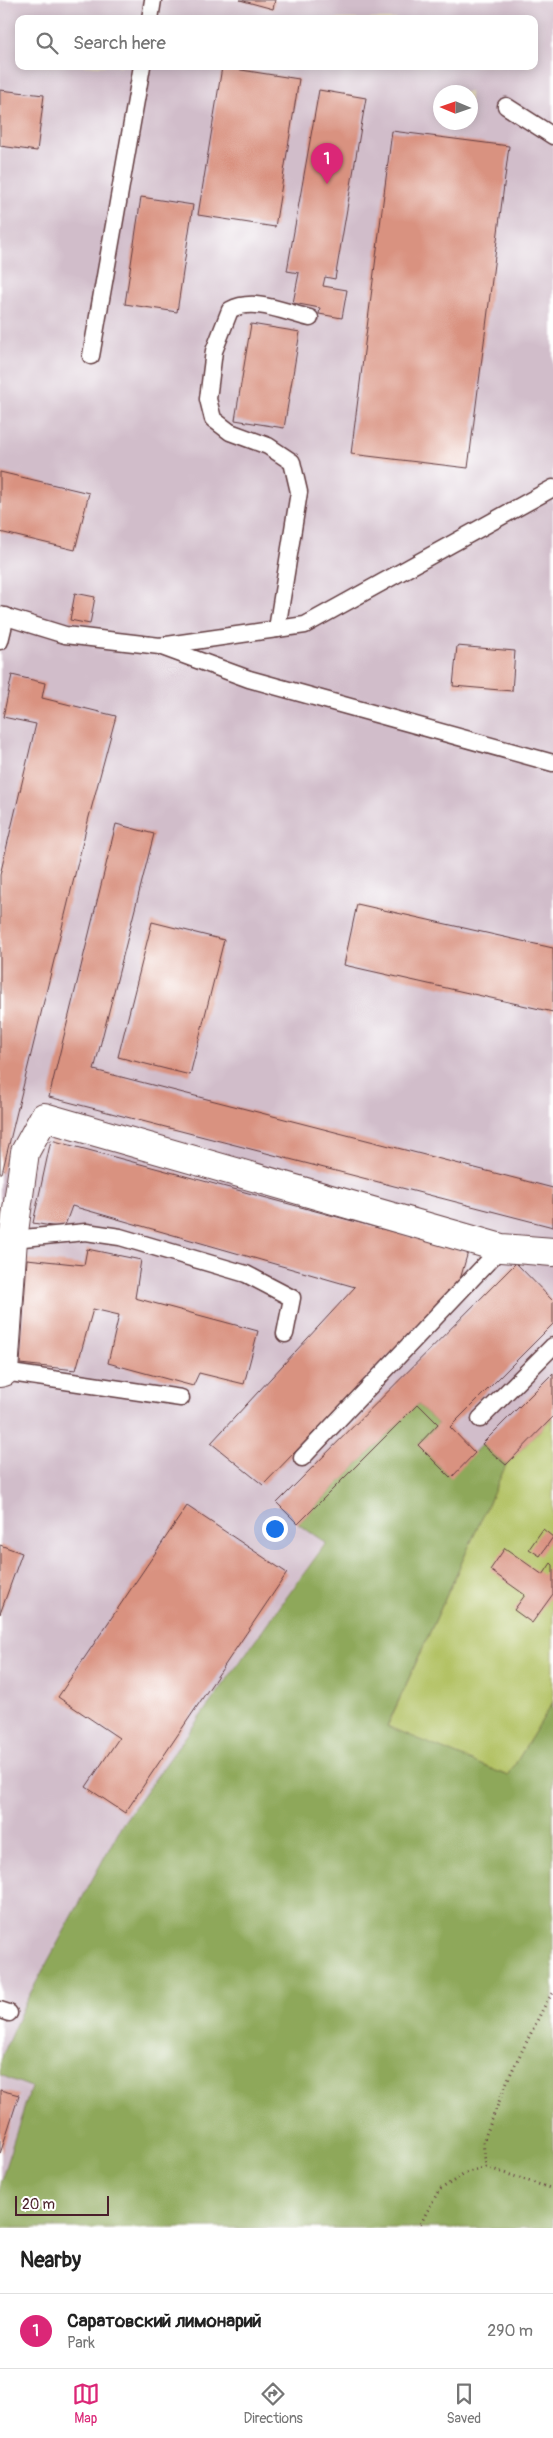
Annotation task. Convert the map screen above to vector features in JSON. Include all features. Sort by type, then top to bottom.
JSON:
[{"type":"street","points":[[2,1372],[13,1239],[25,1152],[44,1117],[501,1248],[553,1252]]},
{"type":"lane","points":[[151,15],[153,0]]},
{"type":"lane","points":[[91,356],[141,70]]},
{"type":"lane","points":[[506,106],[553,136]]},
{"type":"lane","points":[[277,629],[299,492],[292,462],[268,446],[230,432],[213,419],[208,399],[214,351],[230,310],[241,304],[253,304],[310,318]]},
{"type":"lane","points":[[160,646],[305,625],[553,488]]},
{"type":"lane","points":[[0,641],[3,615],[65,635],[160,646],[249,679],[553,763]]},
{"type":"lane","points":[[13,1239],[86,1232],[103,1234],[120,1237],[246,1274],[292,1298],[285,1334]]},
{"type":"lane","points":[[302,1458],[501,1248]]},
{"type":"lane","points":[[480,1419],[553,1346]]},
{"type":"lane","points":[[2,1372],[181,1398]]},
{"type":"path","points":[[486,2167],[483,2142],[508,2079],[546,2001],[553,1993]]},
{"type":"path","points":[[418,2228],[439,2190],[468,2172],[486,2167],[553,2189]]},
{"type":"shaded area","points":[[0,0],[553,0],[553,1417],[506,1465],[482,1444],[451,1478],[418,1445],[298,1524],[326,1542],[123,1823],[25,2003],[0,2060]]},
{"type":"shaded area","points":[[0,2075],[31,2086],[0,2183]]},
{"type":"green space","points":[[418,1404],[438,1424],[418,1445],[450,1477],[482,1444],[506,1465],[387,1726],[508,1776],[553,1702],[553,2228],[0,2228],[0,2183],[31,2087],[0,2075],[0,2060],[25,2003],[123,1823],[326,1543],[298,1524]]},
{"type":"green space","points":[[553,1417],[553,1702],[508,1776],[387,1727],[506,1465]]},
{"type":"building","points":[[240,0],[275,0],[273,9]]},
{"type":"building","points":[[222,70],[241,70],[299,79],[275,227],[198,215]]},
{"type":"building","points":[[0,90],[44,95],[37,151],[0,146]]},
{"type":"building","points":[[319,90],[366,98],[335,279],[325,277],[323,286],[347,290],[342,318],[319,314],[320,308],[293,303],[299,273],[287,271]]},
{"type":"building","points":[[392,131],[509,146],[468,468],[351,454]]},
{"type":"building","points":[[141,197],[193,205],[177,312],[125,304]]},
{"type":"building","points":[[251,324],[300,332],[284,428],[235,420]]},
{"type":"building","points":[[0,472],[89,493],[75,550],[0,532]]},
{"type":"building","points":[[75,593],[95,597],[90,624],[70,620]]},
{"type":"building","points":[[457,646],[515,651],[512,691],[453,686]]},
{"type":"building","points":[[12,675],[45,683],[42,698],[116,716],[89,817],[2,1173],[0,1173],[0,875],[36,724],[3,717]]},
{"type":"building","points":[[116,824],[154,834],[94,1070],[553,1188],[553,1227],[49,1097]]},
{"type":"building","points":[[357,904],[553,948],[553,1012],[344,965]]},
{"type":"building","points":[[152,922],[224,940],[190,1075],[118,1057]]},
{"type":"building","points":[[51,1140],[468,1252],[459,1283],[263,1485],[211,1443],[355,1287],[72,1206],[64,1228],[33,1223]]},
{"type":"building","points":[[87,1249],[141,1260],[135,1298],[258,1331],[244,1384],[199,1373],[193,1386],[108,1363],[119,1315],[93,1309],[76,1370],[20,1364],[27,1259],[84,1265]]},
{"type":"building","points":[[516,1263],[553,1301],[553,1324],[450,1427],[475,1453],[451,1478],[418,1445],[438,1424],[418,1404],[298,1524],[277,1503]]},
{"type":"building","points":[[553,1373],[553,1417],[506,1465],[482,1444]]},
{"type":"building","points":[[187,1506],[287,1573],[125,1813],[86,1787],[119,1738],[58,1697]]},
{"type":"building","points":[[543,1529],[553,1537],[540,1556],[529,1549]]},
{"type":"building","points":[[0,1545],[22,1553],[0,1614]]},
{"type":"building","points":[[505,1548],[543,1575],[551,1563],[553,1565],[553,1594],[532,1623],[514,1610],[525,1595],[490,1570]]},
{"type":"building","points":[[0,2090],[19,2095],[0,2154]]},
{"type":"place","name":"Саратовский лимонарий","points":[[327,184]]}]
